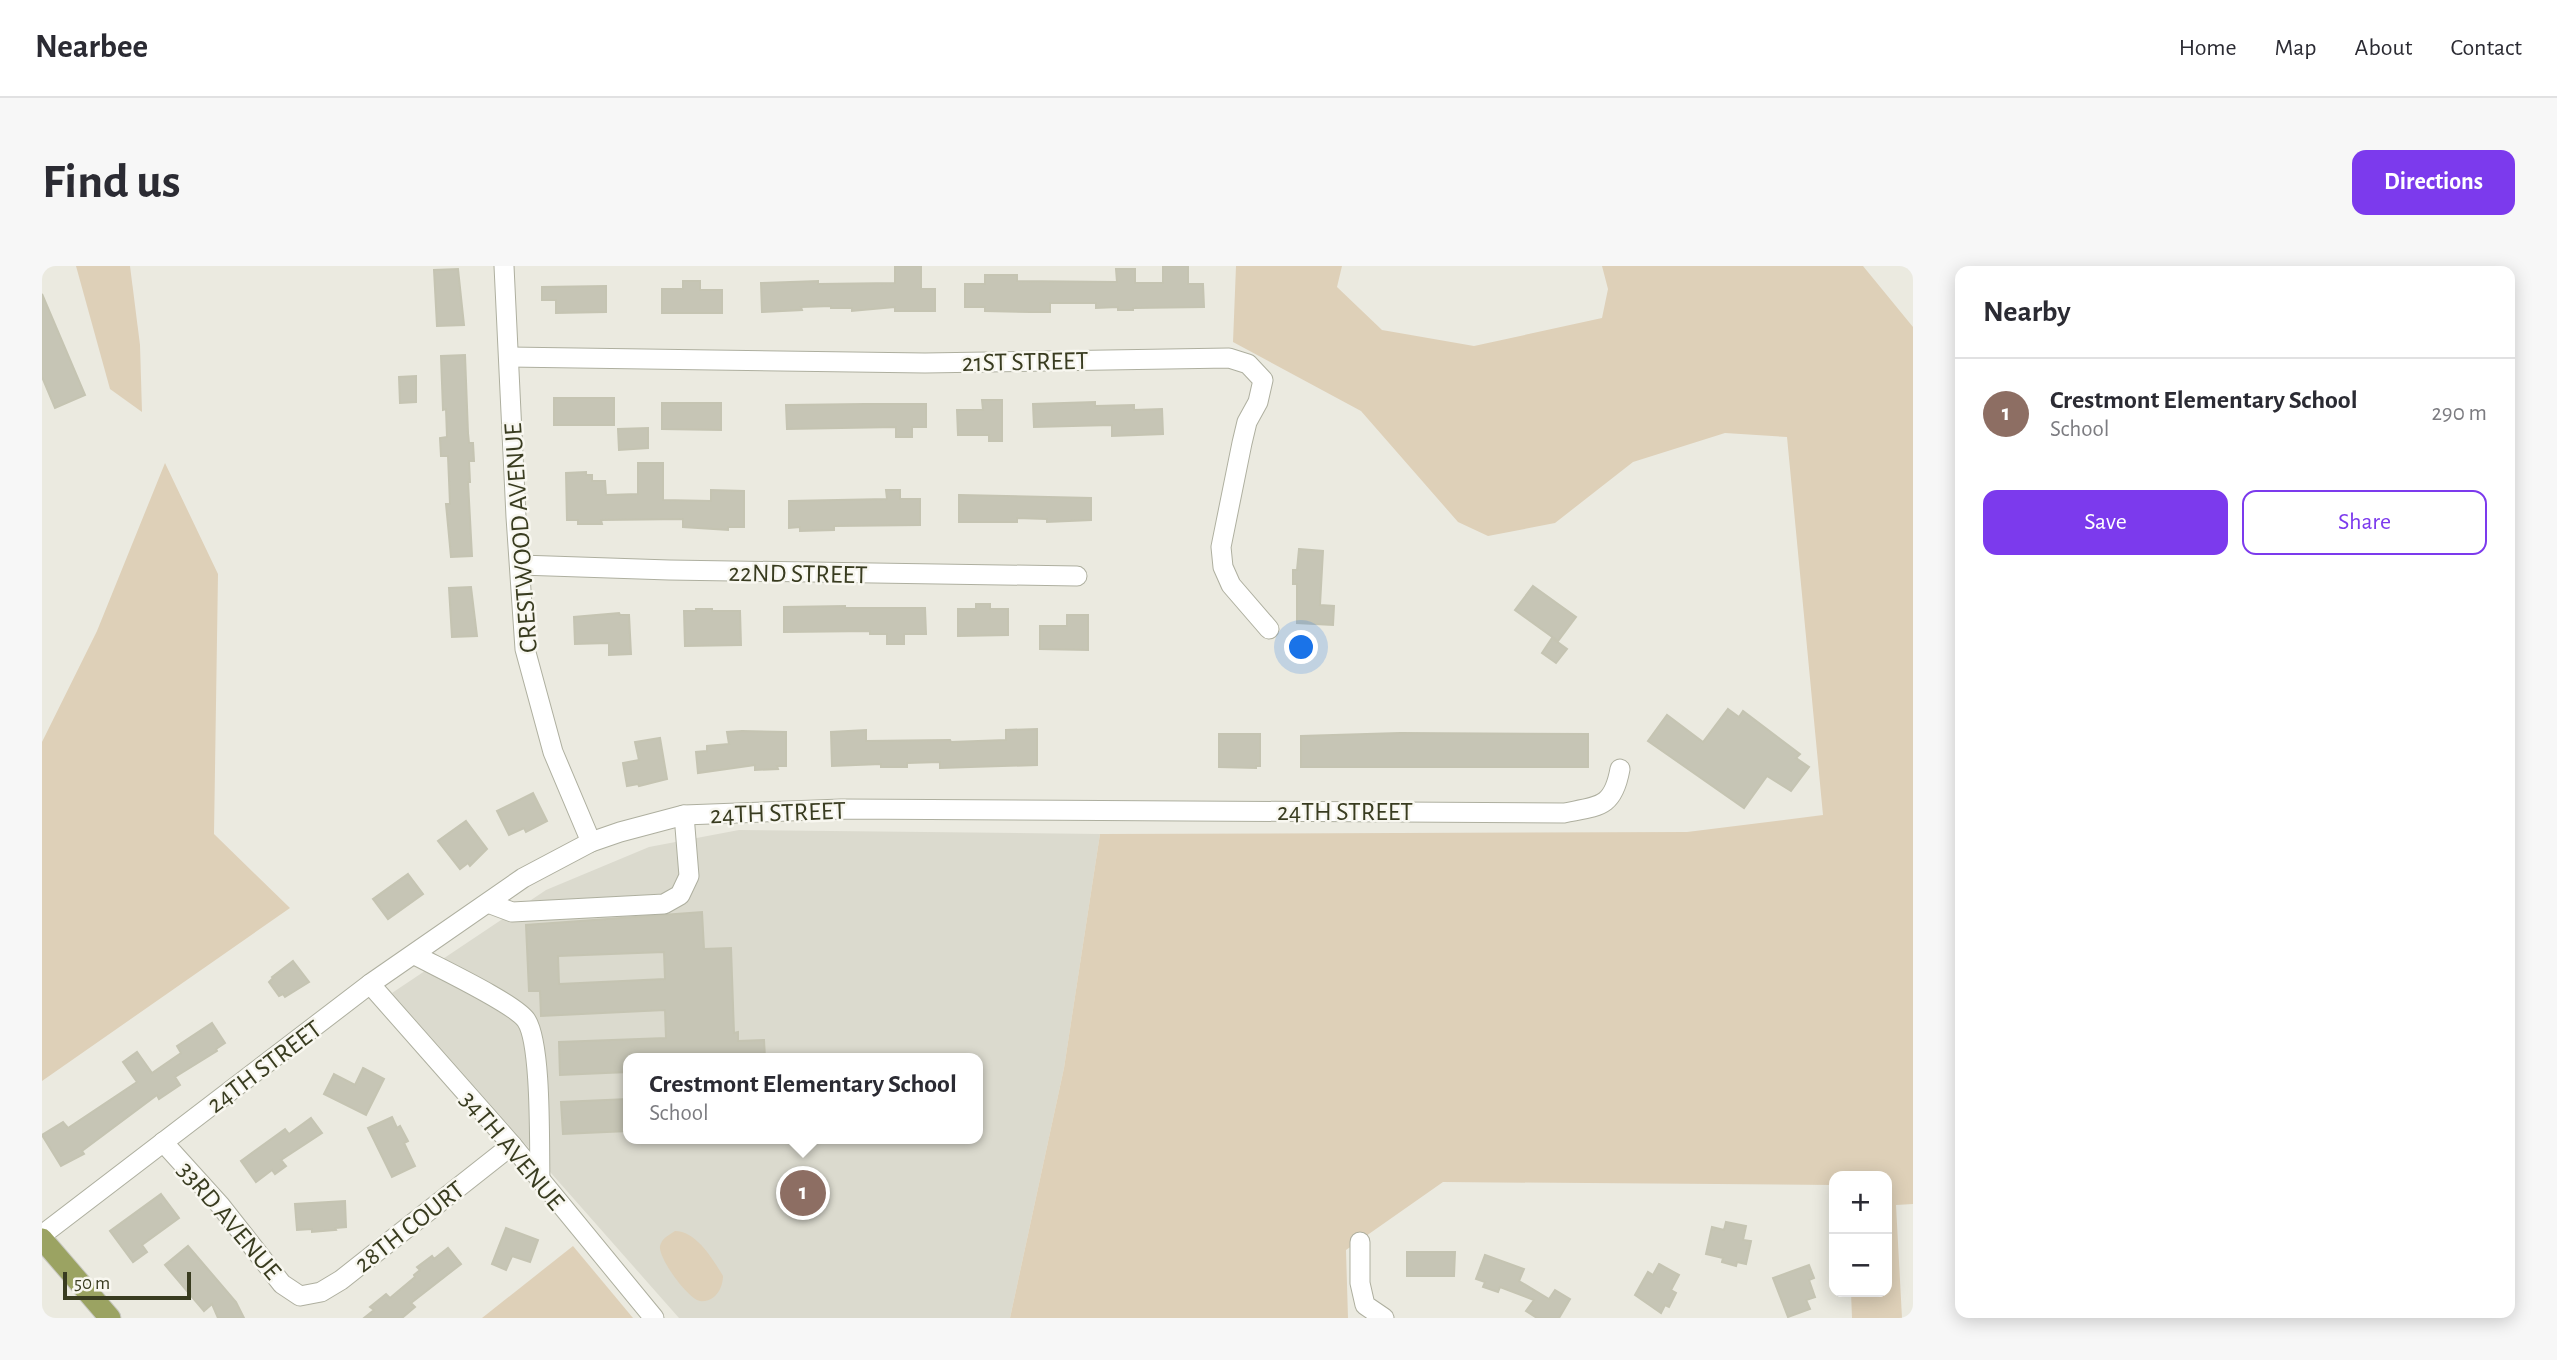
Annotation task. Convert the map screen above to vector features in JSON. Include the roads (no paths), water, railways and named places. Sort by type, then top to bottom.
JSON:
[{"type":"main road","points":[[42,1237],[110,1318]]},
{"type":"street","name":"CRESTWOOD AVENUE","points":[[504,266],[525,649],[553,752],[592,842]]},
{"type":"street","name":"21ST STREET","points":[[509,357],[925,363],[1229,358],[1248,364],[1263,380],[1258,402],[1247,422],[1221,547],[1223,567],[1231,585],[1269,629]]},
{"type":"street","name":"22ND STREET","points":[[520,565],[1077,576]]},
{"type":"street","name":"24TH STREET","points":[[42,1237],[370,984],[523,878],[592,842],[684,816],[841,809],[1564,813],[1602,805],[1616,788],[1620,769]]},
{"type":"street","points":[[488,903],[512,912],[664,904],[680,895],[690,876],[684,816]]},
{"type":"street","points":[[415,955],[525,1018],[532,1032],[536,1054],[540,1180]]},
{"type":"street","name":"34TH AVENUE","points":[[370,984],[512,1145],[654,1318]]},
{"type":"street","name":"33RD AVENUE","points":[[163,1142],[220,1205],[282,1284],[300,1296]]},
{"type":"street","name":"28TH COURT","points":[[300,1296],[321,1292],[341,1280],[512,1145]]},
{"type":"street","points":[[1360,1242],[1360,1283],[1366,1305],[1384,1318]]},
{"type":"place","name":"Crestmont Elementary School","points":[[803,1193]]}]
